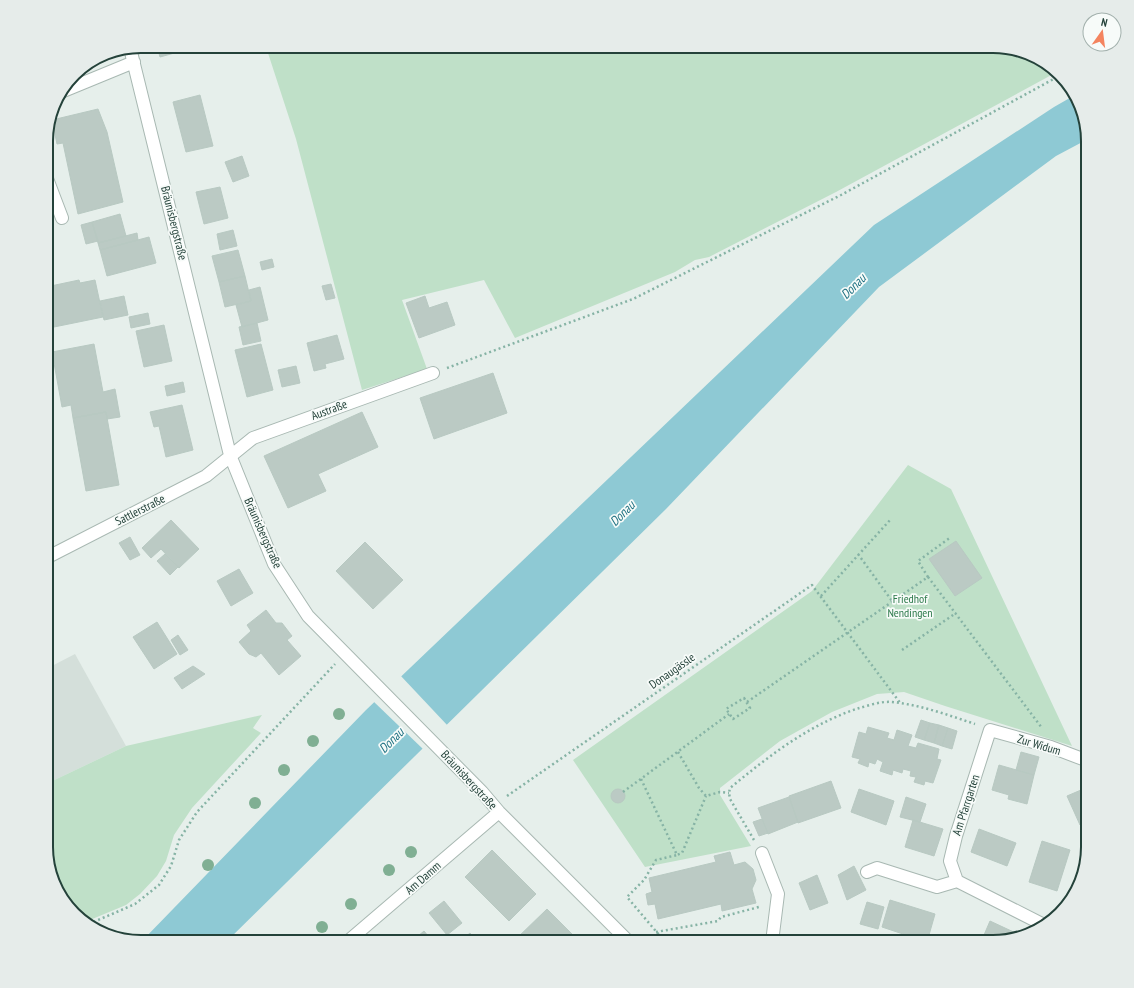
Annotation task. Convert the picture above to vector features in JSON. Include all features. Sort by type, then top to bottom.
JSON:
[{"type":"street","name":"Bräunisbergstraße","points":[[132,54],[230,455],[274,564],[308,616],[482,792],[496,809],[622,935]]},
{"type":"street","points":[[71,88],[134,62]]},
{"type":"street","points":[[53,194],[62,218]]},
{"type":"street","name":"Austraße","points":[[230,455],[253,438],[433,373]]},
{"type":"street","name":"Sattlerstraße","points":[[53,554],[206,476],[230,455]]},
{"type":"street","name":"Zur Widum","points":[[990,730],[1081,759]]},
{"type":"street","name":"Am Pfarrgarten","points":[[957,881],[950,861],[956,836],[990,730]]},
{"type":"street","name":"Am Damm","points":[[355,935],[496,809]]},
{"type":"street","points":[[762,853],[778,894],[773,935]]},
{"type":"street","points":[[867,872],[878,868],[937,887],[957,881],[1038,922]]},
{"type":"path","points":[[433,373],[633,299],[841,196],[1055,79]]},
{"type":"path","points":[[821,596],[891,519]]},
{"type":"path","points":[[951,537],[918,561],[928,577],[1042,728],[1051,748]]},
{"type":"path","points":[[858,554],[892,601]]},
{"type":"path","points":[[747,702],[928,577]]},
{"type":"path","name":"Donaugässle","points":[[496,809],[812,585],[900,704]]},
{"type":"path","points":[[902,650],[956,613]]},
{"type":"path","points":[[95,922],[135,904],[159,885],[171,866],[179,840],[197,812],[344,654]]},
{"type":"path","points":[[744,698],[750,708],[733,719],[729,714],[726,709],[744,698]]},
{"type":"path","points":[[762,853],[730,799],[730,788],[773,752],[807,731],[836,716],[870,705],[891,702],[932,710],[990,730]]},
{"type":"path","points":[[623,792],[729,714]]},
{"type":"path","points":[[678,752],[699,788],[706,796]]},
{"type":"path","points":[[641,779],[677,855]]},
{"type":"path","points":[[706,796],[720,792],[729,793]]},
{"type":"path","points":[[659,935],[627,897],[644,880],[656,860],[682,853],[706,796]]},
{"type":"path","points":[[656,932],[718,921],[721,917],[758,908],[764,903]]},
{"type":"shaded area","points":[[75,654],[126,746],[53,781],[53,665]]},
{"type":"green space","points":[[268,53],[999,53],[1016,56],[1032,62],[1051,75],[836,192],[709,257],[695,260],[675,272],[515,338],[484,280],[402,300],[427,369],[362,390],[296,139]]},
{"type":"green space","name":"Friedhof Nendingen","points":[[908,465],[951,489],[1072,746],[904,692],[877,694],[832,712],[780,741],[720,788],[720,795],[751,846],[645,867],[573,760],[812,591]]},
{"type":"green space","points":[[262,715],[253,728],[261,733],[192,808],[174,835],[166,861],[157,876],[140,894],[126,905],[91,919],[83,913],[71,900],[62,886],[56,870],[53,853],[53,781],[126,746]]},
{"type":"water","name":"Donau","points":[[1070,98],[1078,118],[1081,143],[1056,156],[879,287],[666,509],[233,935],[148,935],[366,710],[874,225]]},
{"type":"pier","points":[[400,675],[448,726],[424,750],[373,701]]},
{"type":"building","points":[[159,53],[174,53],[160,57]]},
{"type":"building","points":[[200,95],[213,146],[186,152],[173,102]]},
{"type":"building","points":[[98,109],[107,132],[123,202],[78,214],[63,143],[57,144],[54,130],[56,119]]},
{"type":"building","points":[[242,156],[249,176],[233,182],[225,162]]},
{"type":"building","points":[[220,187],[228,218],[204,224],[196,192]]},
{"type":"building","points":[[120,214],[126,236],[98,243],[92,222]]},
{"type":"building","points":[[92,222],[98,241],[86,244],[81,225]]},
{"type":"building","points":[[233,230],[237,246],[220,250],[217,234]]},
{"type":"building","points":[[137,233],[138,240],[100,250],[98,243]]},
{"type":"building","points":[[149,237],[156,263],[107,276],[100,250]]},
{"type":"building","points":[[238,250],[245,276],[219,282],[212,256]]},
{"type":"building","points":[[272,259],[274,267],[262,270],[260,262]]},
{"type":"building","points":[[245,276],[251,301],[225,307],[219,282]]},
{"type":"building","points":[[79,280],[80,283],[95,280],[103,317],[54,327],[53,286]]},
{"type":"building","points":[[331,284],[335,298],[326,300],[322,286]]},
{"type":"building","points":[[260,287],[268,320],[242,327],[236,305],[251,301],[249,290]]},
{"type":"building","points":[[124,296],[128,315],[104,320],[100,301]]},
{"type":"building","points":[[425,296],[429,308],[447,302],[455,325],[419,338],[406,303]]},
{"type":"building","points":[[148,313],[150,324],[131,328],[129,317]]},
{"type":"building","points":[[257,323],[261,341],[243,345],[239,327]]},
{"type":"building","points":[[164,325],[172,361],[144,367],[136,331]]},
{"type":"building","points":[[337,335],[344,359],[325,364],[326,368],[314,371],[307,343]]},
{"type":"building","points":[[94,344],[103,392],[115,389],[120,417],[107,419],[106,412],[73,418],[71,405],[62,407],[53,352]]},
{"type":"building","points":[[261,344],[273,390],[247,397],[235,350]]},
{"type":"building","points":[[296,366],[300,383],[282,387],[278,370]]},
{"type":"building","points":[[493,373],[507,413],[434,439],[420,398]]},
{"type":"building","points":[[183,382],[185,392],[167,396],[165,386]]},
{"type":"building","points":[[182,405],[193,450],[166,457],[159,426],[154,427],[150,412]]},
{"type":"building","points":[[106,412],[119,485],[86,491],[73,418]]},
{"type":"building","points":[[362,412],[378,447],[318,474],[326,491],[288,508],[264,456]]},
{"type":"building","points":[[171,520],[199,549],[179,568],[161,549],[151,558],[142,548]]},
{"type":"building","points":[[130,537],[140,555],[130,560],[119,543]]},
{"type":"building","points":[[956,541],[982,578],[955,596],[929,559]]},
{"type":"building","points":[[365,542],[403,580],[373,609],[336,571]]},
{"type":"building","points":[[165,554],[178,567],[170,575],[157,561]]},
{"type":"building","points":[[239,569],[253,593],[231,606],[217,581]]},
{"type":"building","points":[[266,610],[276,623],[282,623],[292,636],[287,640],[301,656],[279,675],[261,653],[256,657],[249,654],[239,642],[251,631],[247,625]]},
{"type":"building","points":[[157,622],[177,654],[154,669],[133,637]]},
{"type":"building","points":[[178,635],[188,650],[180,655],[171,640]]},
{"type":"building","points":[[193,666],[205,674],[182,689],[174,678]]},
{"type":"building","points":[[921,720],[930,723],[924,740],[915,737]]},
{"type":"building","points":[[930,723],[939,725],[934,743],[924,740]]},
{"type":"building","points":[[939,725],[948,728],[942,746],[934,743]]},
{"type":"building","points":[[868,727],[889,733],[887,738],[894,740],[897,730],[912,735],[908,746],[916,748],[918,743],[939,749],[937,759],[941,760],[933,783],[925,781],[924,785],[914,782],[916,777],[910,776],[911,771],[903,769],[902,773],[893,770],[892,775],[880,771],[883,762],[877,759],[875,764],[869,762],[868,767],[858,763],[860,759],[852,757],[859,732],[866,734]]},
{"type":"building","points":[[948,728],[957,731],[952,749],[942,746]]},
{"type":"building","points":[[1021,752],[1039,757],[1034,775],[1016,770]]},
{"type":"building","points":[[999,765],[1034,775],[1027,804],[1008,799],[1009,795],[992,790]]},
{"type":"building","points":[[831,781],[841,808],[798,823],[789,796]]},
{"type":"building","points":[[615,789],[621,789],[625,793],[625,799],[621,803],[615,803],[611,799],[611,793]]},
{"type":"building","points":[[859,789],[894,801],[886,825],[851,812]]},
{"type":"building","points":[[1081,790],[1081,825],[1080,825],[1067,796]]},
{"type":"building","points":[[789,797],[798,822],[768,834],[758,808]]},
{"type":"building","points":[[906,797],[926,804],[920,822],[900,817]]},
{"type":"building","points":[[762,819],[768,833],[759,836],[753,822]]},
{"type":"building","points":[[913,820],[943,829],[934,856],[905,847]]},
{"type":"building","points":[[979,829],[1016,843],[1007,866],[971,852]]},
{"type":"building","points":[[1042,841],[1070,850],[1057,891],[1029,882]]},
{"type":"building","points":[[492,850],[536,894],[509,921],[465,877]]},
{"type":"building","points":[[730,852],[734,865],[745,862],[753,869],[756,880],[752,889],[756,903],[722,911],[721,904],[658,919],[655,904],[648,905],[646,894],[652,892],[649,878],[716,862],[714,856]]},
{"type":"building","points":[[854,866],[866,890],[847,900],[838,875]]},
{"type":"building","points":[[817,875],[828,903],[810,910],[799,883]]},
{"type":"building","points":[[890,900],[935,914],[929,935],[906,935],[882,927]]},
{"type":"building","points":[[444,901],[462,923],[447,935],[429,913]]},
{"type":"building","points":[[867,902],[884,907],[878,929],[860,924]]},
{"type":"building","points":[[547,909],[573,935],[520,935]]},
{"type":"building","points":[[990,921],[1014,932],[999,935],[984,935]]},
{"type":"building","points":[[424,931],[427,935],[419,935]]}]
